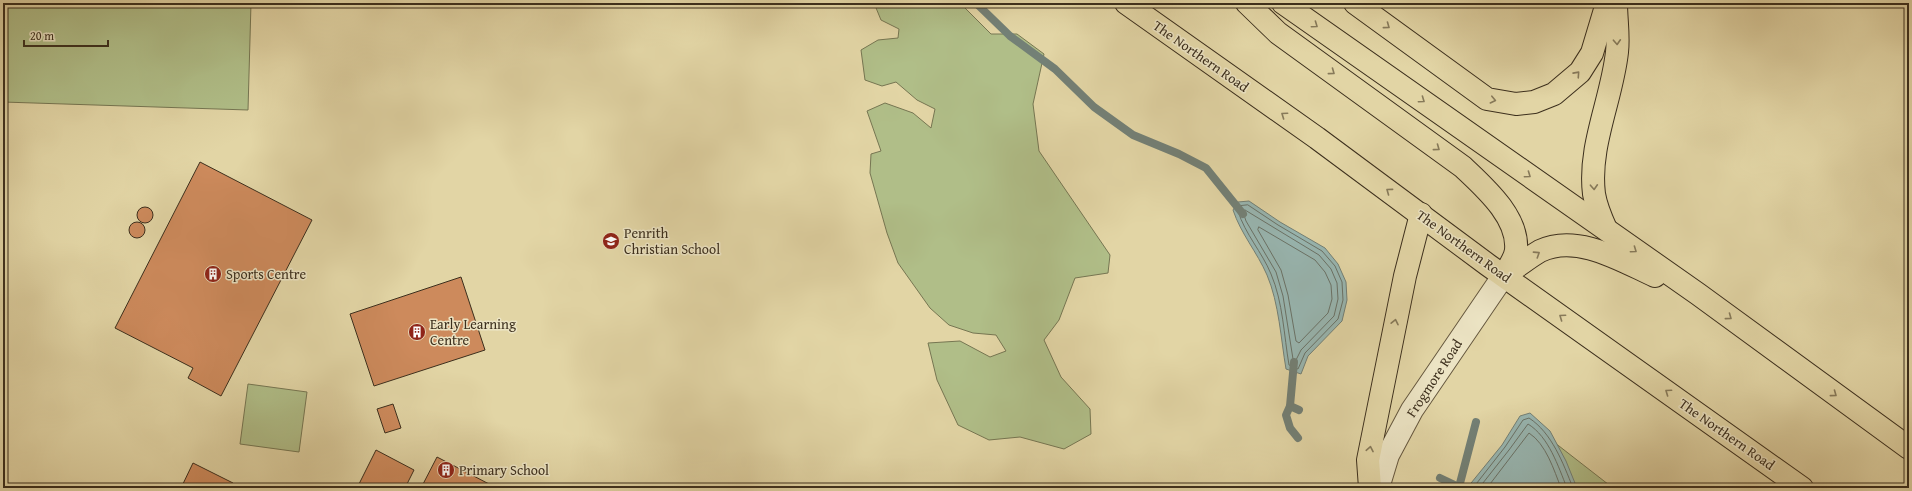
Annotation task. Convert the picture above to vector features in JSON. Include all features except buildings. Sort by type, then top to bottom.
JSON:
[{"type":"highway","name":"The Northern Road","points":[[1126,3],[1317,138],[1504,275],[1802,488]]},
{"type":"highway","points":[[1247,3],[1278,33],[1463,167],[1488,190],[1500,204],[1510,223],[1514,238],[1516,250],[1504,275]]},
{"type":"highway","points":[[1284,3],[1698,294],[1909,448]]},
{"type":"highway","points":[[1355,3],[1487,99],[1516,104],[1534,102],[1554,94],[1580,72],[1592,53],[1607,3]]},
{"type":"highway","points":[[1606,229],[1594,195],[1593,174],[1597,148],[1611,91],[1618,50],[1616,3]]},
{"type":"highway","points":[[1370,488],[1368,460],[1405,276],[1421,214]]},
{"type":"highway","points":[[1504,275],[1541,251],[1562,245],[1588,248],[1698,294]]},
{"type":"street","name":"Frogmore Road","points":[[1378,488],[1388,455],[1412,410],[1504,275]]},
{"type":"green space","points":[[3,3],[251,3],[248,110],[3,102]]},
{"type":"green space","points":[[874,3],[960,3],[991,34],[1017,34],[1044,54],[1033,104],[1039,151],[1110,255],[1108,273],[1075,278],[1059,320],[1044,340],[1061,377],[1090,409],[1091,434],[1064,449],[1020,437],[989,440],[958,425],[937,380],[928,343],[960,341],[990,357],[1006,351],[996,335],[973,333],[949,325],[930,308],[898,263],[887,233],[870,173],[871,154],[881,151],[867,111],[885,103],[913,113],[931,128],[935,109],[917,100],[896,82],[882,86],[865,80],[861,50],[878,40],[898,38],[899,29],[881,20]]},
{"type":"green space","points":[[248,384],[307,392],[299,452],[240,444]]},
{"type":"green space","points":[[1523,418],[1613,488],[1472,488]]},
{"type":"green space","points":[[3,433],[6,433],[6,464],[3,464]]},
{"type":"water","points":[[1249,201],[1280,222],[1325,248],[1338,264],[1346,282],[1347,300],[1342,321],[1308,356],[1301,374],[1286,369],[1277,309],[1271,286],[1263,267],[1236,219],[1233,210],[1238,202]]},
{"type":"water","points":[[1530,413],[1550,431],[1566,461],[1577,488],[1467,488],[1502,445],[1520,416]]},
{"type":"waterway","points":[[976,3],[1010,36],[1055,69],[1094,107],[1133,135],[1179,154],[1206,168],[1243,214]]},
{"type":"waterway","points":[[1294,362],[1290,406],[1299,410]]},
{"type":"waterway","points":[[1290,406],[1286,415],[1290,428],[1298,438]]},
{"type":"waterway","points":[[1459,487],[1476,422]]},
{"type":"waterway","points":[[1440,478],[1461,488]]},
{"type":"place","name":"Penrith Christian School","points":[[611,241]]},
{"type":"place","name":"Sports Centre","points":[[213,274]]},
{"type":"place","name":"Early Learning Centre","points":[[417,332]]},
{"type":"place","name":"Primary School","points":[[446,470]]}]
